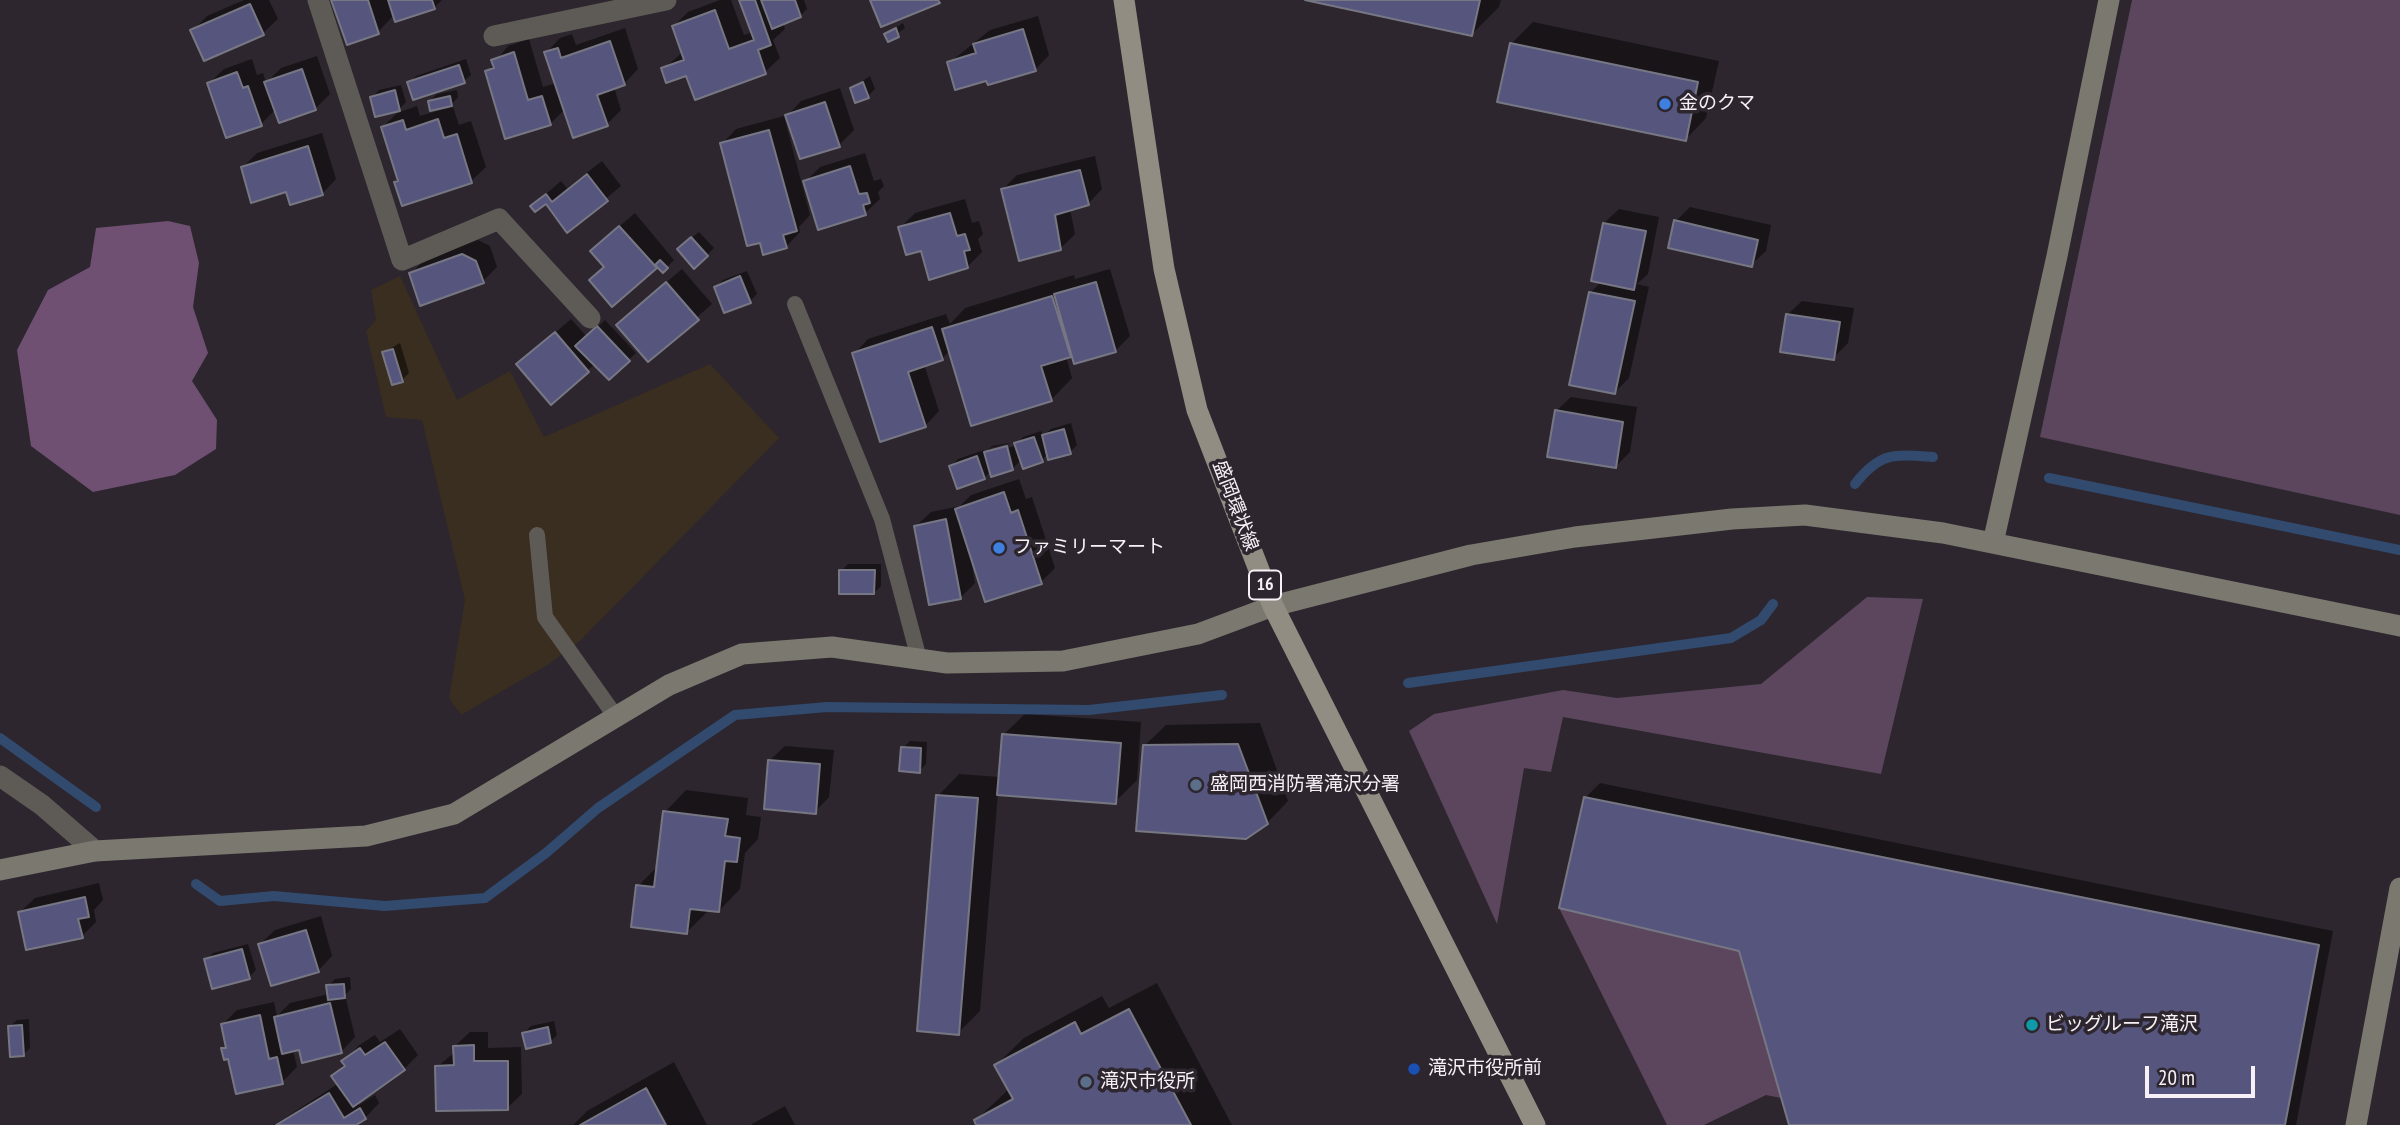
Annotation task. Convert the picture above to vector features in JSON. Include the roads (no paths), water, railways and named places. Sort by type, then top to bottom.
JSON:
[{"type":"main road","name":"盛岡環状線","points":[[1124,0],[1164,269],[1194,397],[1273,606],[1535,1125]]},
{"type":"street","points":[[318,0],[402,260],[499,219],[590,318]]},
{"type":"street","points":[[494,36],[666,0]]},
{"type":"street","points":[[1993,543],[2057,256],[2109,0]]},
{"type":"street","points":[[0,870],[95,850],[366,836],[454,814],[669,685],[742,654],[832,647],[947,663],[1063,662],[1198,634],[1273,606],[1471,555],[1575,537],[1732,519],[1805,515],[1944,533],[2400,626]]},
{"type":"street","points":[[0,776],[42,805],[95,850]]},
{"type":"street","points":[[2356,1125],[2400,888]]},
{"type":"lane","points":[[795,304],[882,519],[919,659]]},
{"type":"lane","points":[[537,535],[545,617],[616,717]]},
{"type":"waterway","points":[[1855,484],[1872,466],[1889,457],[1933,457]]},
{"type":"waterway","points":[[2049,478],[2400,550]]},
{"type":"waterway","points":[[1408,683],[1731,638],[1761,620],[1773,604]]},
{"type":"waterway","points":[[196,884],[220,901],[274,896],[385,906],[485,898],[546,853],[598,808],[735,715],[827,707],[1089,710],[1222,695]]},
{"type":"waterway","points":[[0,738],[96,807]]},
{"type":"place","name":"金のクマ","points":[[1665,104]]},
{"type":"place","name":"ファミリーマート","points":[[999,548]]},
{"type":"place","name":"盛岡西消防署滝沢分署","points":[[1196,785]]},
{"type":"place","name":"ビッグルーフ滝沢","points":[[2032,1025]]},
{"type":"place","name":"滝沢市役所前","points":[[1414,1069]]},
{"type":"place","name":"滝沢市役所","points":[[1086,1082]]}]
